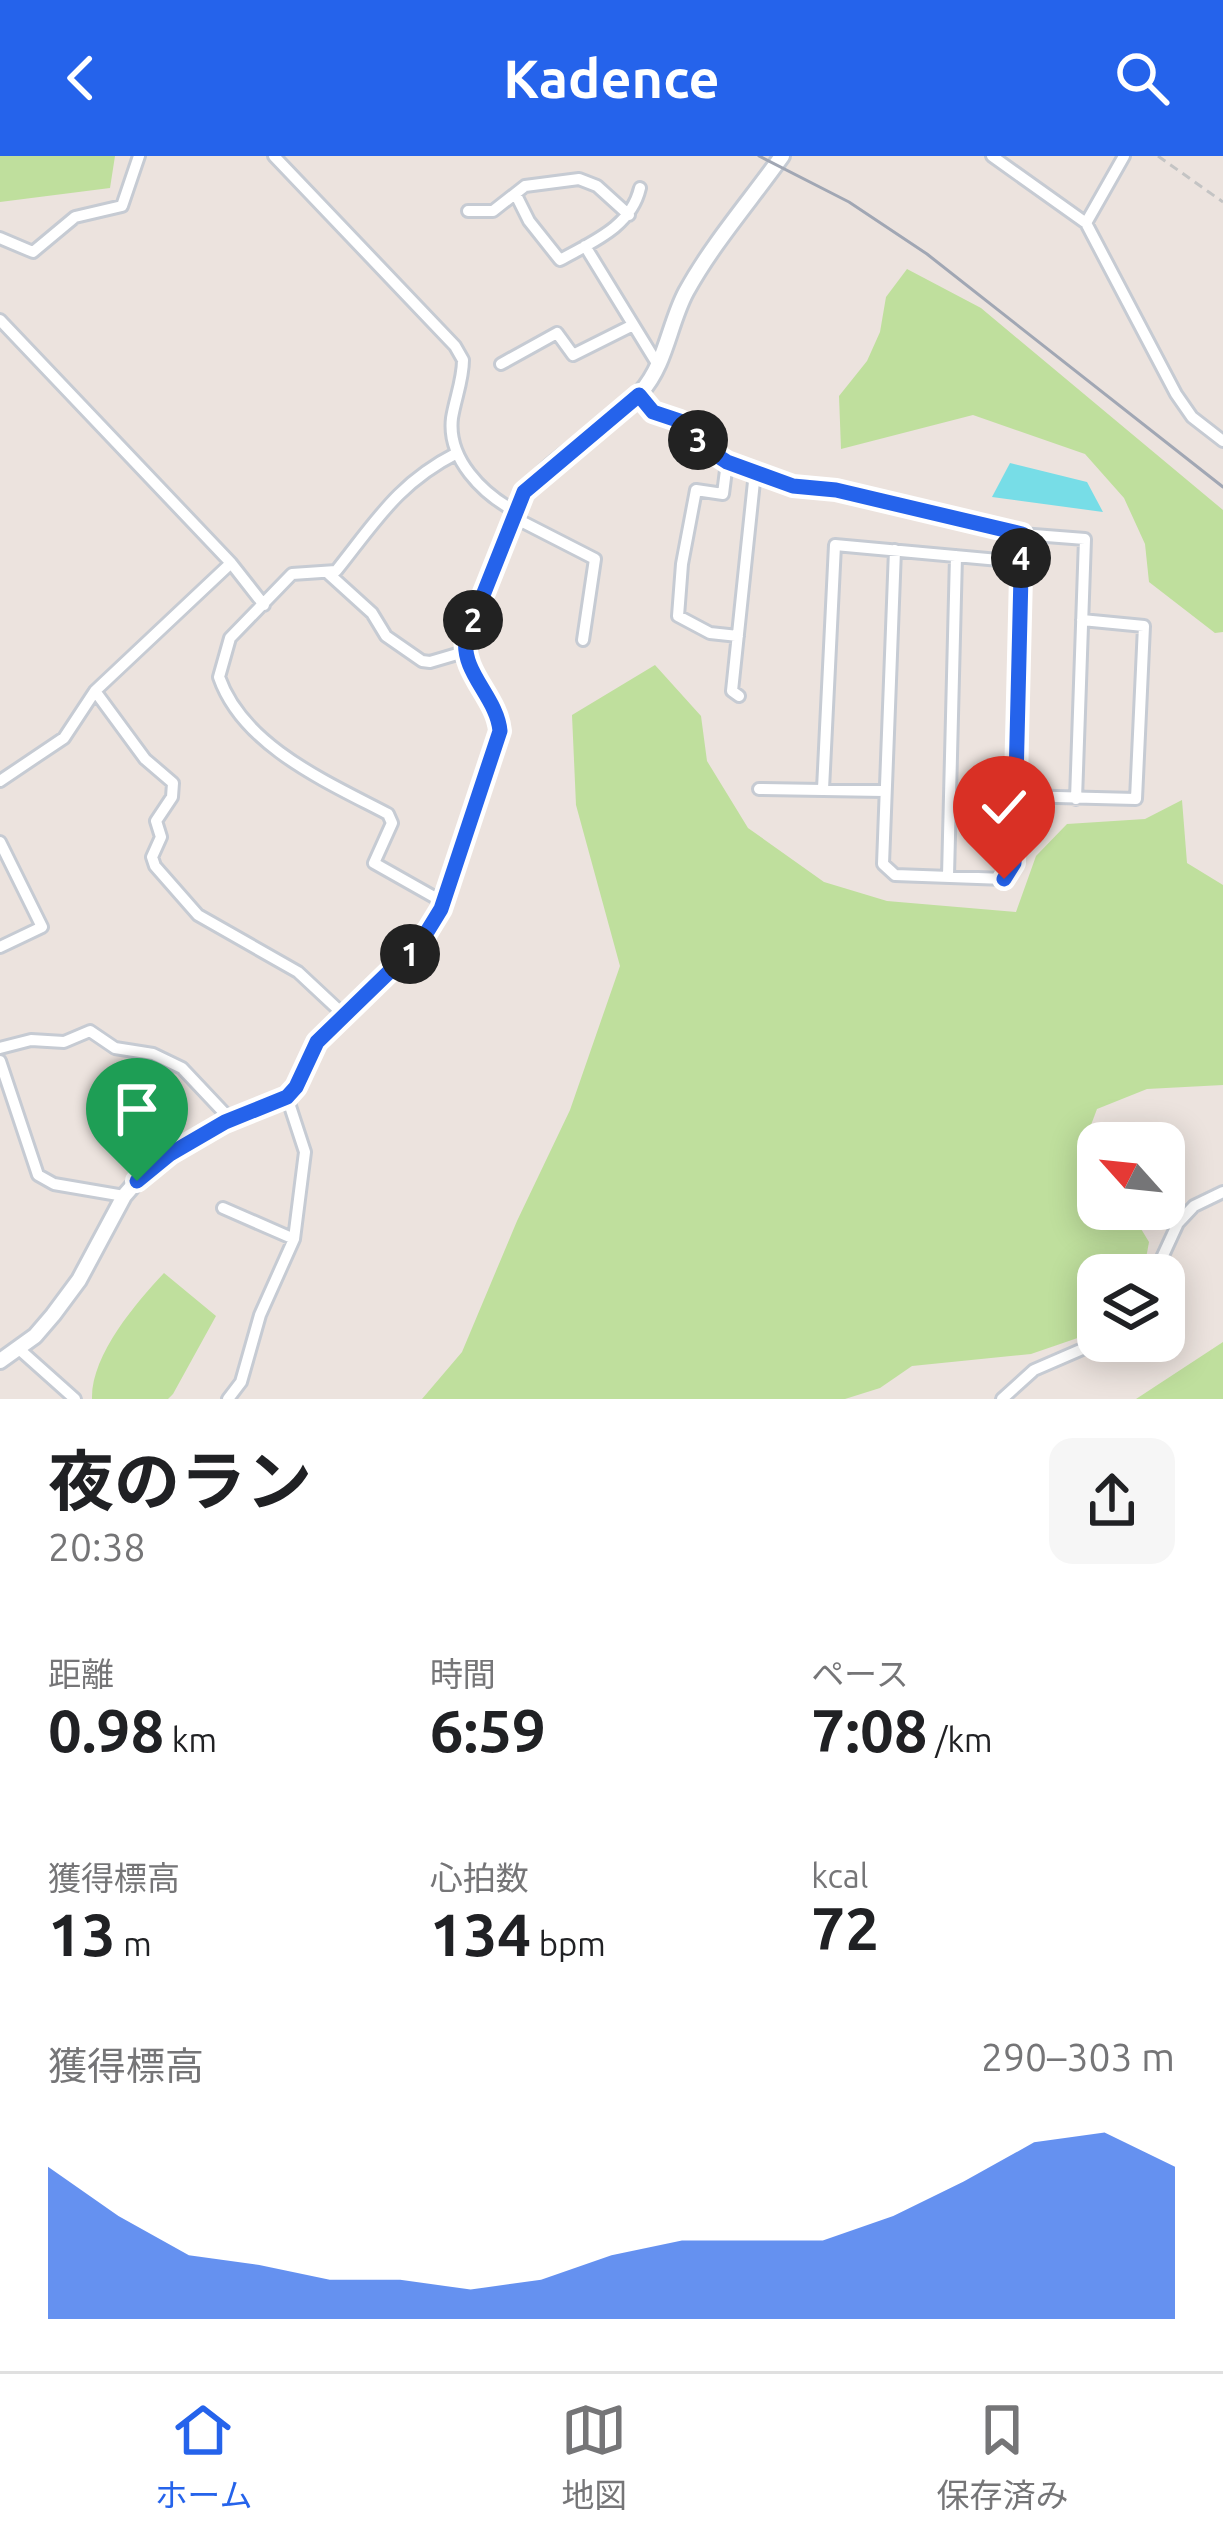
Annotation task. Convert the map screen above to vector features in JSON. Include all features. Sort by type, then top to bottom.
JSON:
[{"type":"street","points":[[0,238],[33,252],[75,217],[122,206],[139,156]]},
{"type":"street","points":[[274,156],[455,346],[463,360],[451,428],[457,453],[492,499],[595,560],[583,640]]},
{"type":"street","points":[[0,1360],[53,1315],[79,1280],[124,1196],[170,1154],[231,1120],[287,1097],[317,1042],[434,925],[500,731],[500,721],[464,652],[514,514],[524,492],[541,475],[639,395],[658,365],[682,298],[702,263],[782,156]]},
{"type":"street","points":[[992,156],[1086,223],[1177,394],[1192,417],[1223,441]]},
{"type":"street","points":[[1086,223],[1124,156]]},
{"type":"street","points":[[468,211],[493,211],[525,187],[579,179],[597,186],[629,214]]},
{"type":"street","points":[[516,195],[560,260],[629,214],[640,188]]},
{"type":"street","points":[[585,246],[658,365]]},
{"type":"street","points":[[0,320],[231,563],[264,605]]},
{"type":"street","points":[[501,364],[557,334],[573,355],[633,326]]},
{"type":"street","points":[[639,395],[653,412],[680,421],[704,447],[727,462],[793,486],[836,490],[1022,534],[1085,539],[1076,799]]},
{"type":"street","points":[[443,902],[374,862],[392,823],[388,814],[296,763],[238,715],[219,677],[230,638],[292,574],[336,571],[403,487],[457,453]]},
{"type":"street","points":[[727,462],[723,494],[697,490],[682,564],[678,616],[710,633],[738,636]]},
{"type":"street","points":[[739,696],[732,691],[755,472]]},
{"type":"street","points":[[895,550],[883,864],[895,875],[1004,879],[1014,863],[1022,534]]},
{"type":"street","points":[[823,789],[835,545],[1021,562]]},
{"type":"street","points":[[948,876],[956,556]]},
{"type":"street","points":[[1,779],[64,738],[95,691],[231,563]]},
{"type":"street","points":[[329,574],[372,614],[386,635],[422,661],[464,652]]},
{"type":"street","points":[[1017,796],[1136,799],[1144,626],[1082,620]]},
{"type":"street","points":[[95,691],[146,759],[173,783],[172,797],[156,821],[161,837],[152,857],[155,866],[198,915],[298,972],[344,1015]]},
{"type":"street","points":[[758,789],[884,791]]},
{"type":"street","points":[[0,842],[42,927],[0,947]]},
{"type":"street","points":[[0,1048],[32,1040],[64,1042],[91,1031],[115,1048],[153,1054],[182,1067],[231,1120]]},
{"type":"street","points":[[0,1060],[38,1175],[54,1184],[124,1196]]},
{"type":"street","points":[[228,1399],[241,1382],[260,1315],[294,1239],[305,1152],[287,1097]]},
{"type":"street","points":[[1164,1254],[1178,1222],[1194,1207],[1223,1192]]},
{"type":"street","points":[[223,1208],[294,1239]]},
{"type":"street","points":[[19,1348],[74,1399]]},
{"type":"street","points":[[1002,1399],[1034,1370],[1077,1351]]},
{"type":"path","points":[[1158,156],[1223,202]]},
{"type":"green space","points":[[0,156],[115,156],[110,188],[0,202]]},
{"type":"green space","points":[[907,269],[981,308],[1223,510],[1223,632],[1215,633],[1149,582],[1145,544],[1124,498],[1085,454],[973,415],[841,449],[839,396],[867,361],[880,332],[886,297]]},
{"type":"green space","points":[[655,665],[701,716],[707,761],[748,828],[824,882],[887,901],[1016,912],[1036,856],[1067,824],[1145,819],[1182,800],[1187,863],[1223,885],[1223,1085],[1147,1089],[1097,1109],[1092,1122],[1077,1122],[1077,1230],[1142,1230],[1149,1242],[1147,1254],[1077,1254],[1077,1338],[1031,1354],[912,1366],[880,1388],[845,1399],[422,1399],[462,1352],[570,1110],[620,966],[576,805],[572,715]]},
{"type":"green space","points":[[164,1273],[216,1316],[173,1394],[168,1399],[92,1399],[107,1348]]},
{"type":"green space","points":[[1223,1342],[1223,1399],[1136,1399]]},
{"type":"water","points":[[1010,463],[1087,482],[1103,512],[992,497]]},
{"type":"railway","points":[[759,156],[849,202],[927,254],[1223,487]]},
{"type":"route","points":[[137,1181],[170,1154],[225,1122],[287,1097],[317,1042],[400,965],[434,925],[500,731],[500,721],[464,652],[515,511],[524,492],[541,475],[639,395],[653,412],[680,421],[704,447],[727,462],[793,486],[836,490],[1022,534],[1014,863],[1004,879]]}]
